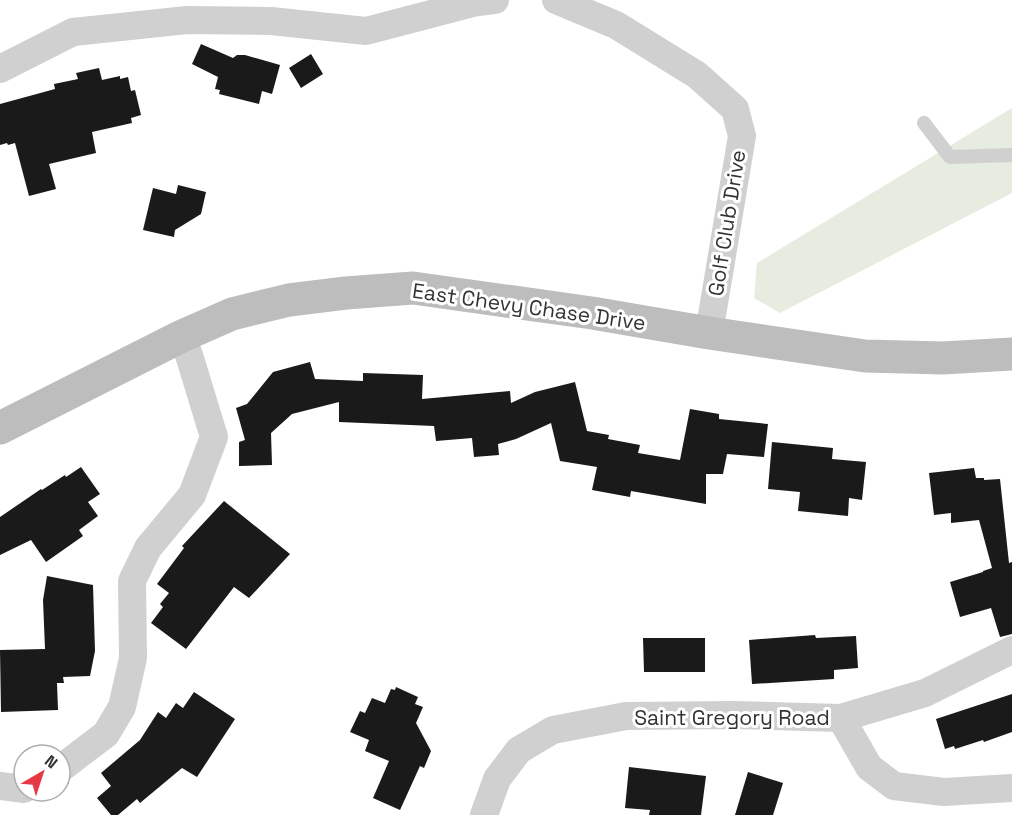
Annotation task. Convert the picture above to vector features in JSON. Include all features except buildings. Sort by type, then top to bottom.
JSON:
[{"type":"main road","name":"East Chevy Chase Drive","points":[[0,428],[182,336],[232,314],[288,300],[413,288],[592,313],[866,356],[943,358],[1012,354]]},
{"type":"street","points":[[0,69],[74,32],[187,20],[243,10],[271,21],[366,31],[472,3],[495,0]]},
{"type":"street","name":"Golf Club Drive","points":[[556,0],[616,25],[697,75],[735,109],[742,136],[709,333]]},
{"type":"street","points":[[72,760],[106,734],[122,706],[133,658],[132,581],[148,548],[192,495],[214,437],[182,336]]},
{"type":"street","name":"Saint Gregory Road","points":[[483,815],[497,779],[519,750],[553,730],[626,716],[734,715],[842,718],[925,693],[1012,650]]},
{"type":"street","points":[[842,718],[869,766],[894,786],[944,792],[1012,788]]},
{"type":"lane","points":[[924,123],[950,156],[1012,155]]},
{"type":"shaded area","points":[[1012,108],[1012,193],[780,313],[754,298],[757,263]]}]
